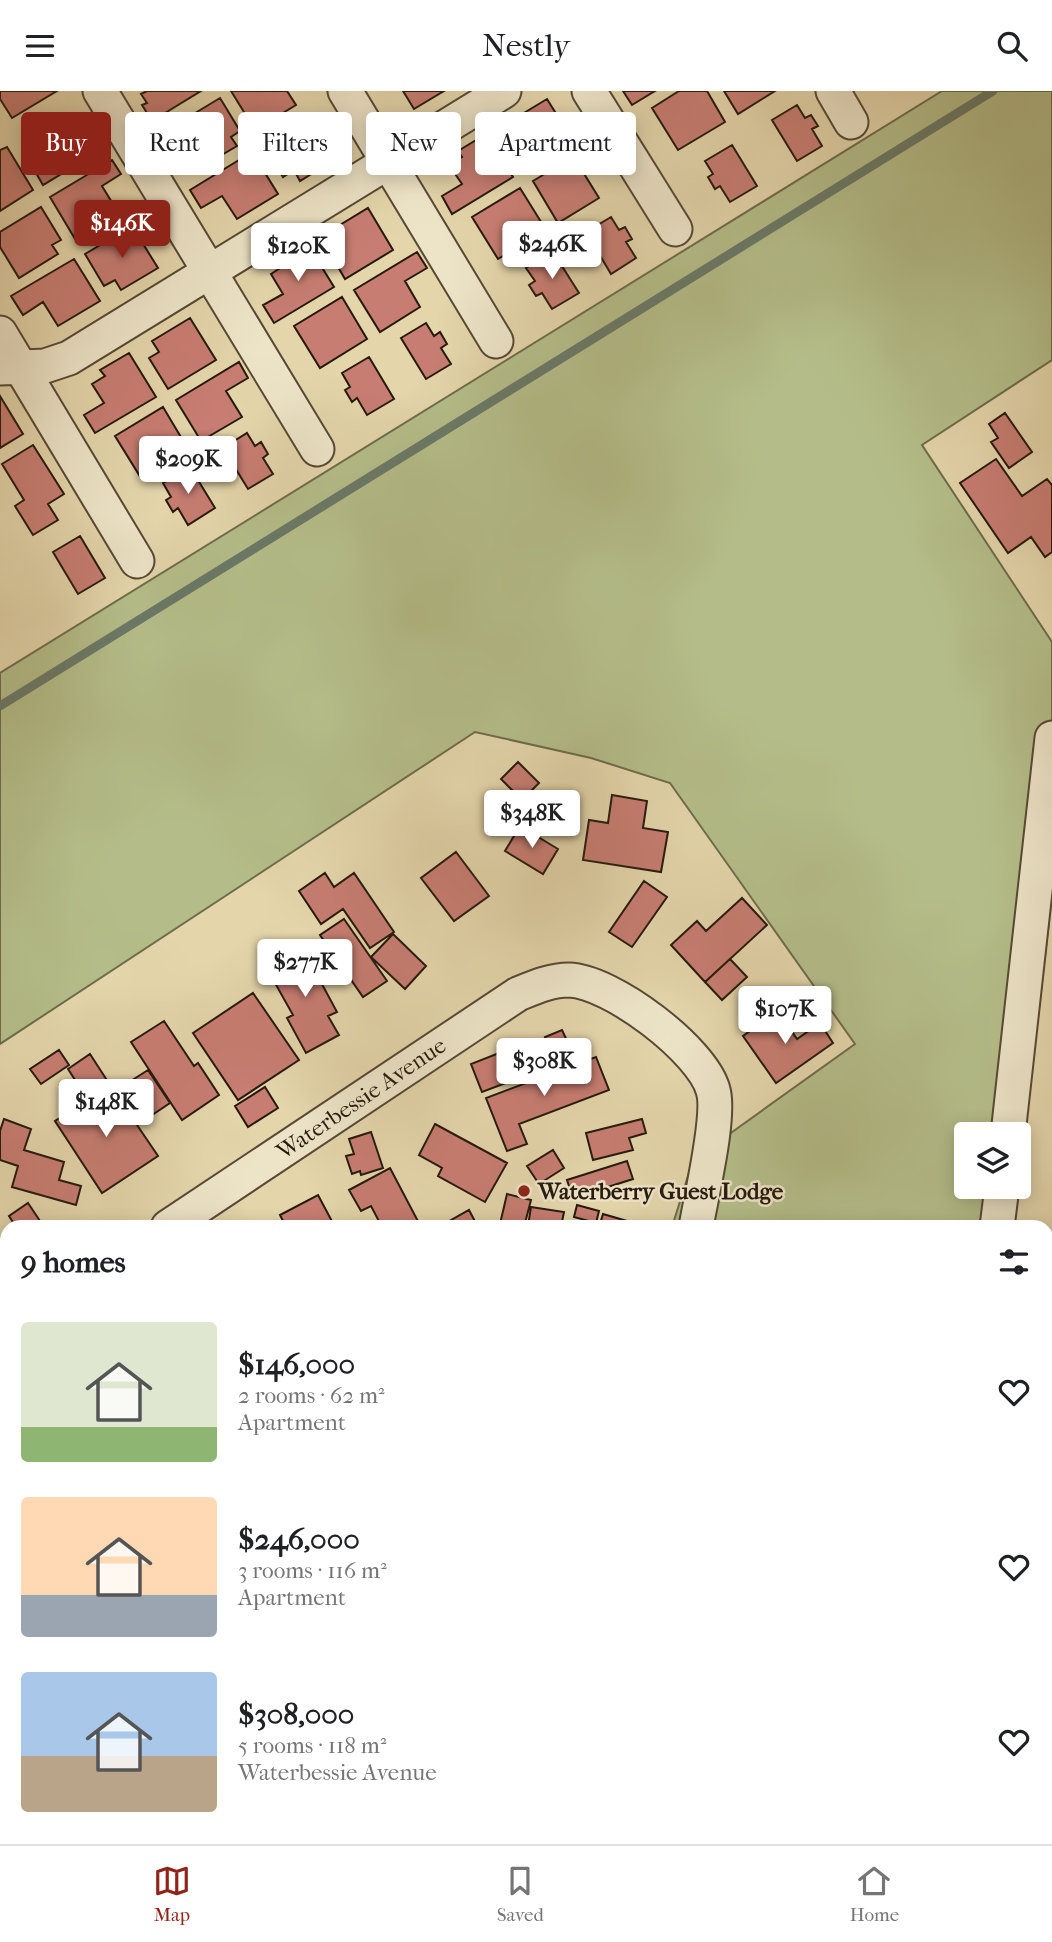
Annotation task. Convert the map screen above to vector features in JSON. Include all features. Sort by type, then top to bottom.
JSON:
[{"type":"street","points":[[100,91],[317,449]]},
{"type":"street","points":[[345,91],[366,126]]},
{"type":"street","points":[[461,117],[504,91]]},
{"type":"street","points":[[589,91],[675,229]]},
{"type":"street","points":[[833,91],[852,123]]},
{"type":"street","points":[[10,368],[45,366],[69,358],[367,175]]},
{"type":"street","points":[[396,175],[496,341]]},
{"type":"street","points":[[0,333],[10,368],[137,561]]},
{"type":"street","points":[[1010,1122],[1041,946],[1052,738]]},
{"type":"street","name":"Waterbessie Avenue","points":[[179,1220],[519,994],[544,983],[571,980],[620,998],[684,1047],[705,1072],[714,1091],[715,1114],[697,1220]]},
{"type":"street","points":[[998,1220],[1000,1199]]},
{"type":"green space","points":[[942,91],[1052,91],[1052,360],[922,445],[1052,642],[1052,895],[1026,1122],[954,1122],[954,1199],[1017,1199],[1015,1220],[674,1220],[693,1160],[855,1044],[670,783],[591,758],[475,732],[0,1044],[0,673]]},
{"type":"building","points":[[0,91],[57,91],[12,118],[0,99]]},
{"type":"building","points":[[147,91],[201,91],[167,112],[146,112],[142,105],[147,103],[141,94]]},
{"type":"building","points":[[231,91],[287,91],[296,105],[285,112],[244,112]]},
{"type":"building","points":[[403,91],[444,91],[414,109]]},
{"type":"building","points":[[623,91],[655,91],[632,105]]},
{"type":"building","points":[[679,91],[707,91],[725,122],[678,150],[652,108]]},
{"type":"building","points":[[724,91],[775,91],[738,114]]},
{"type":"building","points":[[220,98],[238,128],[238,132],[231,137],[237,146],[224,154],[224,112],[197,112]]},
{"type":"building","points":[[547,99],[555,112],[526,112]]},
{"type":"building","points":[[797,105],[805,118],[811,115],[818,126],[812,129],[822,146],[797,161],[772,120]]},
{"type":"building","points":[[475,141],[475,175],[513,177],[452,214],[442,196],[462,184],[456,175],[461,175],[461,149]]},
{"type":"building","points":[[732,145],[757,186],[730,202],[720,186],[715,189],[708,177],[713,174],[705,161]]},
{"type":"building","points":[[7,147],[21,170],[21,175],[24,175],[33,190],[0,211],[0,150]]},
{"type":"building","points":[[111,161],[121,174],[102,186],[119,214],[75,239],[50,197],[87,175],[111,175]]},
{"type":"building","points":[[238,161],[238,175],[266,175],[278,194],[237,219],[222,196],[201,208],[190,190],[214,175],[224,175],[224,169]]},
{"type":"building","points":[[37,175],[60,175],[43,185]]},
{"type":"building","points":[[297,175],[310,175],[300,181]]},
{"type":"building","points":[[543,175],[585,175],[599,198],[558,223],[533,181]]},
{"type":"building","points":[[520,188],[546,230],[498,259],[472,217]]},
{"type":"building","points":[[41,207],[61,240],[52,245],[58,254],[19,278],[0,247],[0,232]]},
{"type":"building","points":[[368,208],[393,250],[345,279],[327,248],[337,242],[330,231]]},
{"type":"building","points":[[611,217],[619,230],[625,227],[632,239],[626,242],[636,258],[611,274],[586,232]]},
{"type":"building","points":[[132,226],[158,268],[121,290],[115,280],[104,286],[85,254]]},
{"type":"building","points":[[307,243],[334,287],[274,323],[263,305],[283,294],[271,274],[283,266],[279,260]]},
{"type":"building","points":[[417,252],[427,268],[405,281],[420,307],[380,332],[354,290]]},
{"type":"building","points":[[553,252],[579,293],[552,309],[542,293],[536,296],[529,285],[535,281],[526,268]]},
{"type":"building","points":[[74,259],[100,301],[58,326],[43,302],[23,315],[11,296]]},
{"type":"building","points":[[342,297],[367,339],[320,368],[294,326]]},
{"type":"building","points":[[190,318],[216,360],[168,389],[149,358],[159,352],[152,341]]},
{"type":"building","points":[[426,323],[434,336],[440,332],[447,344],[441,348],[451,364],[426,379],[401,338]]},
{"type":"building","points":[[129,353],[156,397],[95,433],[84,415],[104,403],[92,384],[105,376],[100,370]]},
{"type":"building","points":[[369,357],[394,399],[367,415],[357,398],[352,402],[345,390],[350,387],[342,373]]},
{"type":"building","points":[[239,362],[248,378],[226,391],[242,417],[201,441],[176,400]]},
{"type":"building","points":[[0,396],[23,434],[0,448]]},
{"type":"building","points":[[163,407],[188,449],[141,478],[115,436]]},
{"type":"building","points":[[1005,413],[1032,452],[1009,468],[991,442],[998,438],[989,424]]},
{"type":"building","points":[[247,433],[255,446],[261,442],[268,454],[263,458],[273,474],[248,489],[223,448]]},
{"type":"building","points":[[33,445],[64,494],[48,504],[58,520],[33,535],[15,506],[24,500],[2,464]]},
{"type":"building","points":[[996,459],[1022,496],[1047,479],[1052,485],[1052,552],[1045,557],[1031,537],[1008,553],[960,483]]},
{"type":"building","points":[[190,467],[215,508],[188,525],[178,508],[173,512],[166,500],[171,497],[163,483]]},
{"type":"building","points":[[80,536],[105,578],[78,594],[53,552]]},
{"type":"building","points":[[518,762],[539,783],[522,800],[501,779]]},
{"type":"building","points":[[612,795],[647,801],[643,828],[668,832],[661,872],[583,860],[589,820],[608,823]]},
{"type":"building","points":[[520,826],[558,849],[543,874],[505,851]]},
{"type":"building","points":[[456,852],[489,896],[454,921],[421,878]]},
{"type":"building","points":[[325,873],[334,887],[354,873],[394,932],[370,948],[343,909],[321,924],[299,891]]},
{"type":"building","points":[[644,881],[667,897],[632,947],[609,932]]},
{"type":"building","points":[[742,898],[767,925],[705,982],[671,945],[697,921],[706,931]]},
{"type":"building","points":[[344,919],[387,981],[363,997],[320,935]]},
{"type":"building","points":[[393,934],[426,966],[405,989],[371,957]]},
{"type":"building","points":[[302,947],[337,1012],[328,1016],[339,1035],[306,1053],[287,1018],[293,1015],[266,967]]},
{"type":"building","points":[[730,959],[747,977],[722,1000],[705,982]]},
{"type":"building","points":[[253,993],[299,1060],[238,1100],[193,1033]]},
{"type":"building","points":[[778,1011],[797,1039],[820,1023],[833,1043],[776,1083],[743,1036]]},
{"type":"building","points":[[164,1021],[194,1066],[198,1063],[219,1095],[182,1120],[131,1042]]},
{"type":"building","points":[[562,1030],[575,1058],[557,1066],[545,1037]]},
{"type":"building","points":[[528,1042],[536,1062],[507,1073],[499,1053]]},
{"type":"building","points":[[59,1050],[69,1065],[41,1084],[30,1069]]},
{"type":"building","points":[[499,1053],[511,1081],[482,1092],[471,1064]]},
{"type":"building","points":[[90,1054],[110,1085],[88,1100],[68,1069]]},
{"type":"building","points":[[596,1057],[609,1090],[519,1124],[527,1144],[507,1151],[486,1098]]},
{"type":"building","points":[[148,1070],[170,1103],[146,1119],[123,1086]]},
{"type":"building","points":[[110,1085],[158,1156],[102,1193],[55,1121]]},
{"type":"building","points":[[265,1087],[278,1108],[248,1127],[235,1106]]},
{"type":"building","points":[[4,1119],[31,1129],[24,1150],[64,1162],[59,1180],[81,1186],[76,1205],[12,1187],[18,1166],[0,1160],[0,1131]]},
{"type":"building","points":[[642,1119],[646,1133],[629,1138],[633,1150],[593,1160],[586,1133]]},
{"type":"building","points":[[435,1124],[507,1163],[485,1202],[438,1176],[442,1168],[419,1155]]},
{"type":"building","points":[[371,1132],[383,1168],[361,1175],[360,1171],[352,1174],[346,1156],[354,1154],[349,1139]]},
{"type":"building","points":[[553,1150],[564,1168],[539,1184],[527,1166]]},
{"type":"building","points":[[627,1161],[633,1179],[573,1198],[567,1180]]},
{"type":"building","points":[[390,1168],[417,1220],[378,1220],[371,1206],[361,1211],[349,1190]]},
{"type":"building","points":[[507,1194],[531,1200],[526,1220],[501,1220]]},
{"type":"building","points":[[318,1195],[331,1220],[282,1220],[280,1215]]},
{"type":"building","points":[[28,1203],[39,1220],[12,1220],[9,1216]]},
{"type":"building","points":[[577,1205],[599,1211],[597,1220],[574,1217]]},
{"type":"building","points":[[531,1207],[564,1212],[562,1220],[529,1220]]},
{"type":"building","points":[[469,1210],[474,1220],[451,1220]]},
{"type":"building","points":[[603,1214],[624,1220],[601,1220]]},
{"type":"waterway","points":[[0,706],[993,91]]},
{"type":"place","name":"Waterberry Guest Lodge","points":[[524,1191]]}]
